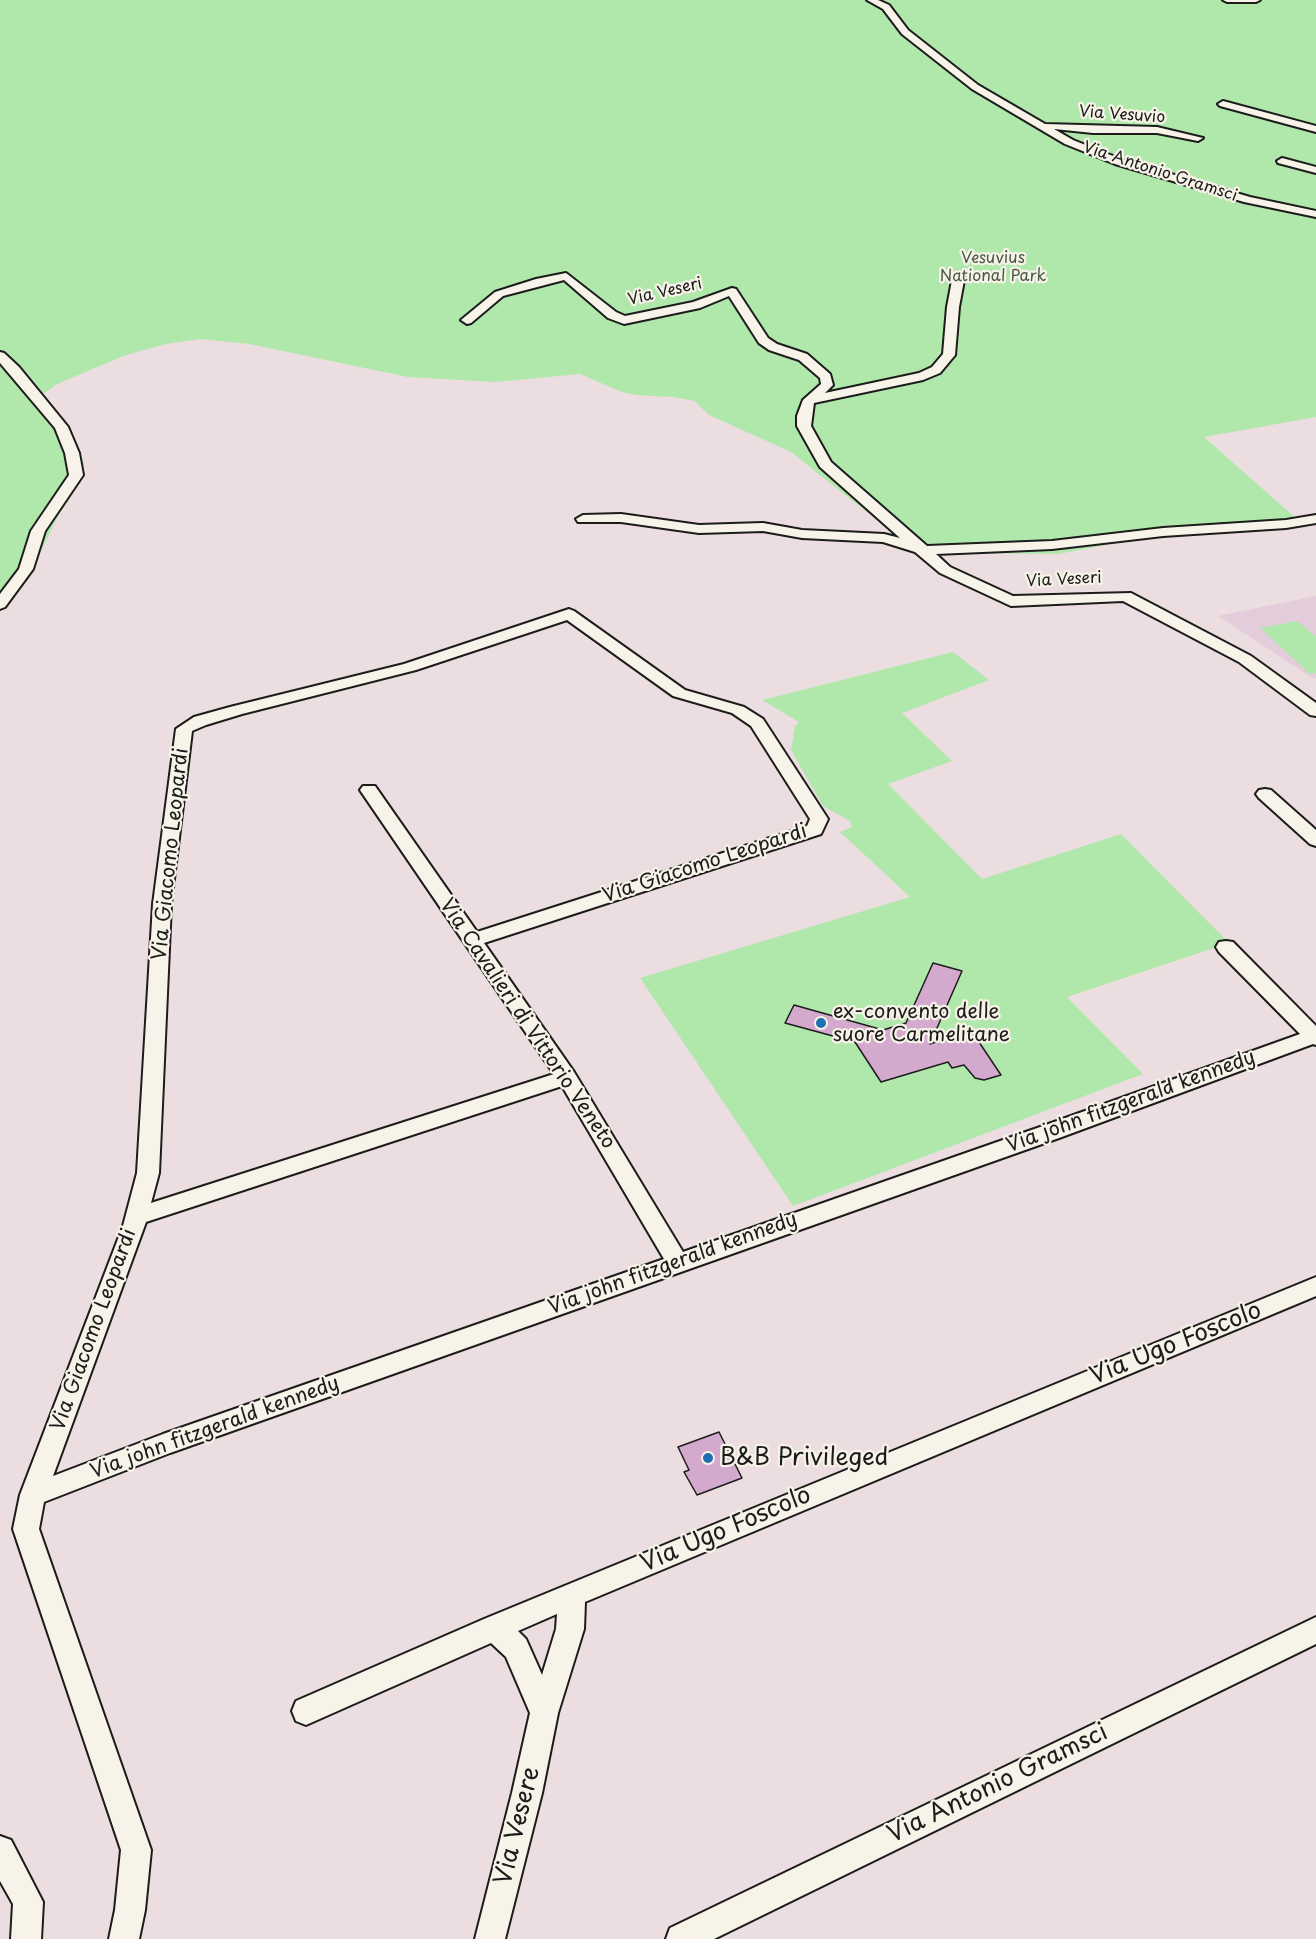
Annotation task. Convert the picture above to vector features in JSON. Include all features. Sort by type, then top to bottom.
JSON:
[{"type":"street","name":"Via Antonio Gramsci","points":[[871,0],[886,7],[905,32],[975,87],[1043,128],[1094,153],[1248,200],[1316,214]]},
{"type":"street","points":[[1227,0],[1256,0]]},
{"type":"street","points":[[1223,104],[1316,129]]},
{"type":"street","name":"Via Vesuvio","points":[[1043,128],[1061,126],[1093,130],[1157,130],[1198,138]]},
{"type":"street","points":[[1282,161],[1316,170]]},
{"type":"street","points":[[809,400],[923,376],[936,370],[949,355],[953,307],[959,275]]},
{"type":"street","name":"Via Veseri","points":[[467,320],[499,294],[540,280],[566,276],[612,315],[624,320],[696,305],[732,291],[763,340],[773,347],[803,357],[826,376],[827,385],[809,400],[804,416],[804,426],[825,464],[926,550],[945,570],[1011,601],[1126,596],[1245,659],[1316,711]]},
{"type":"street","points":[[0,356],[15,370],[62,427],[72,453],[76,475],[38,531],[27,568],[0,604]]},
{"type":"street","points":[[583,519],[621,518],[699,529],[763,527],[802,534],[884,538],[926,550]]},
{"type":"street","name":"Via Veseri","points":[[926,550],[1052,545],[1163,532],[1286,524],[1316,519]]},
{"type":"street","name":"Via Giacomo Leopardi","points":[[123,1939],[130,1910],[136,1850],[26,1528],[33,1495],[137,1216],[148,1173],[162,904],[184,729],[200,721],[236,710],[410,667],[569,614],[679,693],[738,710],[757,723],[819,819],[815,830],[472,940]]},
{"type":"street","name":"Via Cavalieri di Vittorio Veneto","points":[[369,790],[567,1077],[678,1263]]},
{"type":"street","points":[[1264,794],[1316,840]]},
{"type":"street","points":[[1226,947],[1315,1037]]},
{"type":"street","name":"Via john fitzgerald kennedy","points":[[33,1495],[163,1445],[1315,1037]]},
{"type":"street","points":[[137,1216],[567,1077]]},
{"type":"street","name":"Via Ugo Foscolo","points":[[306,1711],[572,1595],[1316,1286]]},
{"type":"street","name":"Via Vesere","points":[[490,1939],[527,1792],[544,1713],[570,1629],[572,1595]]},
{"type":"street","points":[[494,1628],[516,1648],[544,1713]]},
{"type":"street","name":"Via Antonio Gramsci","points":[[681,1939],[1316,1630]]},
{"type":"street","points":[[0,1851],[28,1902],[26,1939]]},
{"type":"shaded area","points":[[1316,596],[1316,678],[1314,679],[1218,616]]},
{"type":"green space","name":"Vesuvius National Park","points":[[0,0],[1316,0],[1316,417],[1204,437],[1306,527],[1154,536],[1058,554],[963,553],[907,544],[791,452],[709,415],[695,401],[622,392],[580,374],[495,382],[408,377],[249,344],[201,339],[166,344],[126,355],[57,384],[43,394],[74,438],[84,464],[81,480],[56,520],[34,566],[0,612]]},
{"type":"green space","points":[[1297,621],[1316,637],[1316,673],[1310,674],[1260,628]]},
{"type":"green space","points":[[953,652],[989,680],[902,713],[952,761],[888,784],[982,879],[1121,834],[1229,943],[1067,997],[1143,1074],[793,1206],[640,978],[910,897],[840,832],[852,827],[850,821],[823,806],[791,750],[795,726],[799,722],[762,700]]},
{"type":"building","name":"ex-convento delle suore Carmelitane","points":[[933,963],[962,971],[930,1044],[971,1030],[1001,1075],[984,1080],[975,1078],[964,1065],[952,1068],[948,1062],[881,1082],[855,1042],[785,1023],[794,1005],[883,1030],[906,1023]]},
{"type":"building","name":"B&B Privileged","points":[[719,1432],[742,1478],[697,1495],[684,1472],[689,1470],[678,1447]]},
{"type":"place","name":"ex-convento delle suore Carmelitane","points":[[821,1023]]},
{"type":"place","name":"B&B Privileged","points":[[708,1458]]}]
